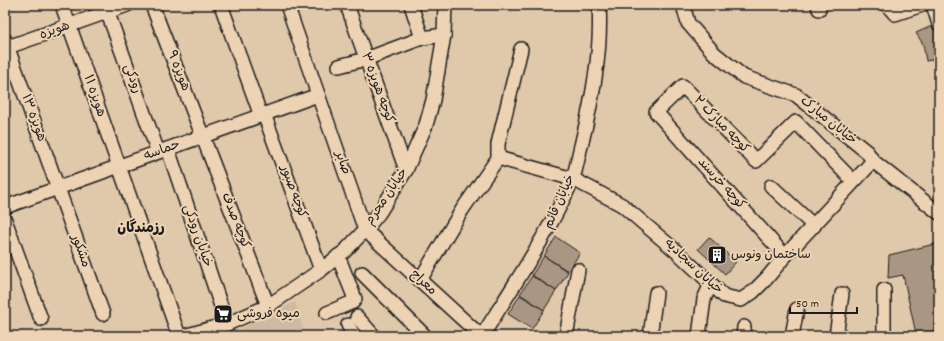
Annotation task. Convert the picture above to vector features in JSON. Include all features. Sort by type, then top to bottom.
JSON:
[{"type":"street","name":"هویزه ۱۱","points":[[62,5],[179,336]]},
{"type":"street","name":"هویزه","points":[[6,45],[69,25],[107,8],[127,5]]},
{"type":"street","name":"هویزه ۹","points":[[152,5],[203,136]]},
{"type":"street","name":"کوچه صبور","points":[[221,5],[321,270]]},
{"type":"street","name":"صابر","points":[[287,5],[365,230]]},
{"type":"street","name":"کوچه هویزه ۳","points":[[347,5],[406,170]]},
{"type":"street","points":[[411,5],[422,38]]},
{"type":"street","name":"خیابان محرم","points":[[184,336],[227,324],[268,306],[321,270],[338,256],[365,230],[379,213],[406,170],[426,125],[433,100],[444,35],[445,5]]},
{"type":"street","name":"خیابان قائم","points":[[481,336],[548,232],[573,179],[587,120],[597,59],[600,21],[599,5]]},
{"type":"street","name":"خیابان مبارک","points":[[683,5],[688,23],[714,53],[744,77],[796,95],[867,152],[873,161],[939,213]]},
{"type":"street","points":[[887,5],[895,14],[922,5]]},
{"type":"street","points":[[933,5],[939,24]]},
{"type":"street","name":"رودکی","points":[[107,8],[163,151]]},
{"type":"street","points":[[339,66],[366,59],[422,38],[444,35]]},
{"type":"street","name":"هویزه ۱۳","points":[[6,45],[58,188]]},
{"type":"street","points":[[420,280],[462,210],[498,158],[498,144],[521,49]]},
{"type":"street","name":"کوچه مبارک ۲","points":[[656,112],[683,86],[756,161],[796,122],[853,181]]},
{"type":"street","name":"حماسه","points":[[5,207],[318,95]]},
{"type":"street","name":"کوچه خرسند","points":[[656,112],[785,256]]},
{"type":"street","name":"کوچه صدف","points":[[203,136],[268,306]]},
{"type":"street","name":"خیابان رودکی","points":[[163,151],[227,324]]},
{"type":"street","name":"خیابان سجادیه","points":[[498,158],[573,179],[622,205],[653,230],[724,296],[741,300],[753,292],[767,278],[785,256],[873,161]]},
{"type":"street","points":[[771,186],[814,226]]},
{"type":"street","name":"مشکور","points":[[58,188],[103,314]]},
{"type":"street","points":[[5,220],[41,319]]},
{"type":"street","name":"معراج","points":[[365,230],[481,336]]},
{"type":"street","points":[[327,313],[353,302],[355,299],[338,256]]},
{"type":"street","points":[[566,336],[578,270]]},
{"type":"street","points":[[362,273],[425,336]]},
{"type":"street","points":[[699,336],[704,299],[711,284]]},
{"type":"street","points":[[884,290],[884,336]]},
{"type":"street","points":[[650,336],[656,293]]},
{"type":"street","points":[[836,336],[842,294]]},
{"type":"street","points":[[792,336],[797,309]]},
{"type":"street","points":[[353,326],[374,336]]},
{"type":"shaded area","points":[[295,302],[305,336],[221,336],[232,333]]},
{"type":"building","points":[[934,25],[939,46],[939,58],[926,61],[923,44],[916,33]]},
{"type":"building","points":[[556,237],[580,253],[568,271],[544,256]]},
{"type":"building","name":"ساختمان ونوس","points":[[709,237],[736,262],[725,274],[698,249]]},
{"type":"building","points":[[939,243],[939,330],[916,334],[903,275],[888,278],[889,255]]},
{"type":"building","points":[[544,256],[568,272],[556,291],[532,275]]},
{"type":"building","points":[[532,276],[556,291],[544,310],[520,294]]},
{"type":"building","points":[[520,295],[544,310],[532,329],[508,314]]},
{"type":"place","name":"ساختمان ونوس","points":[[717,255]]},
{"type":"place","name":"میوه فروشی","points":[[223,314]]},
{"type":"district","name":"رزمندگان","points":[[141,229]]}]
